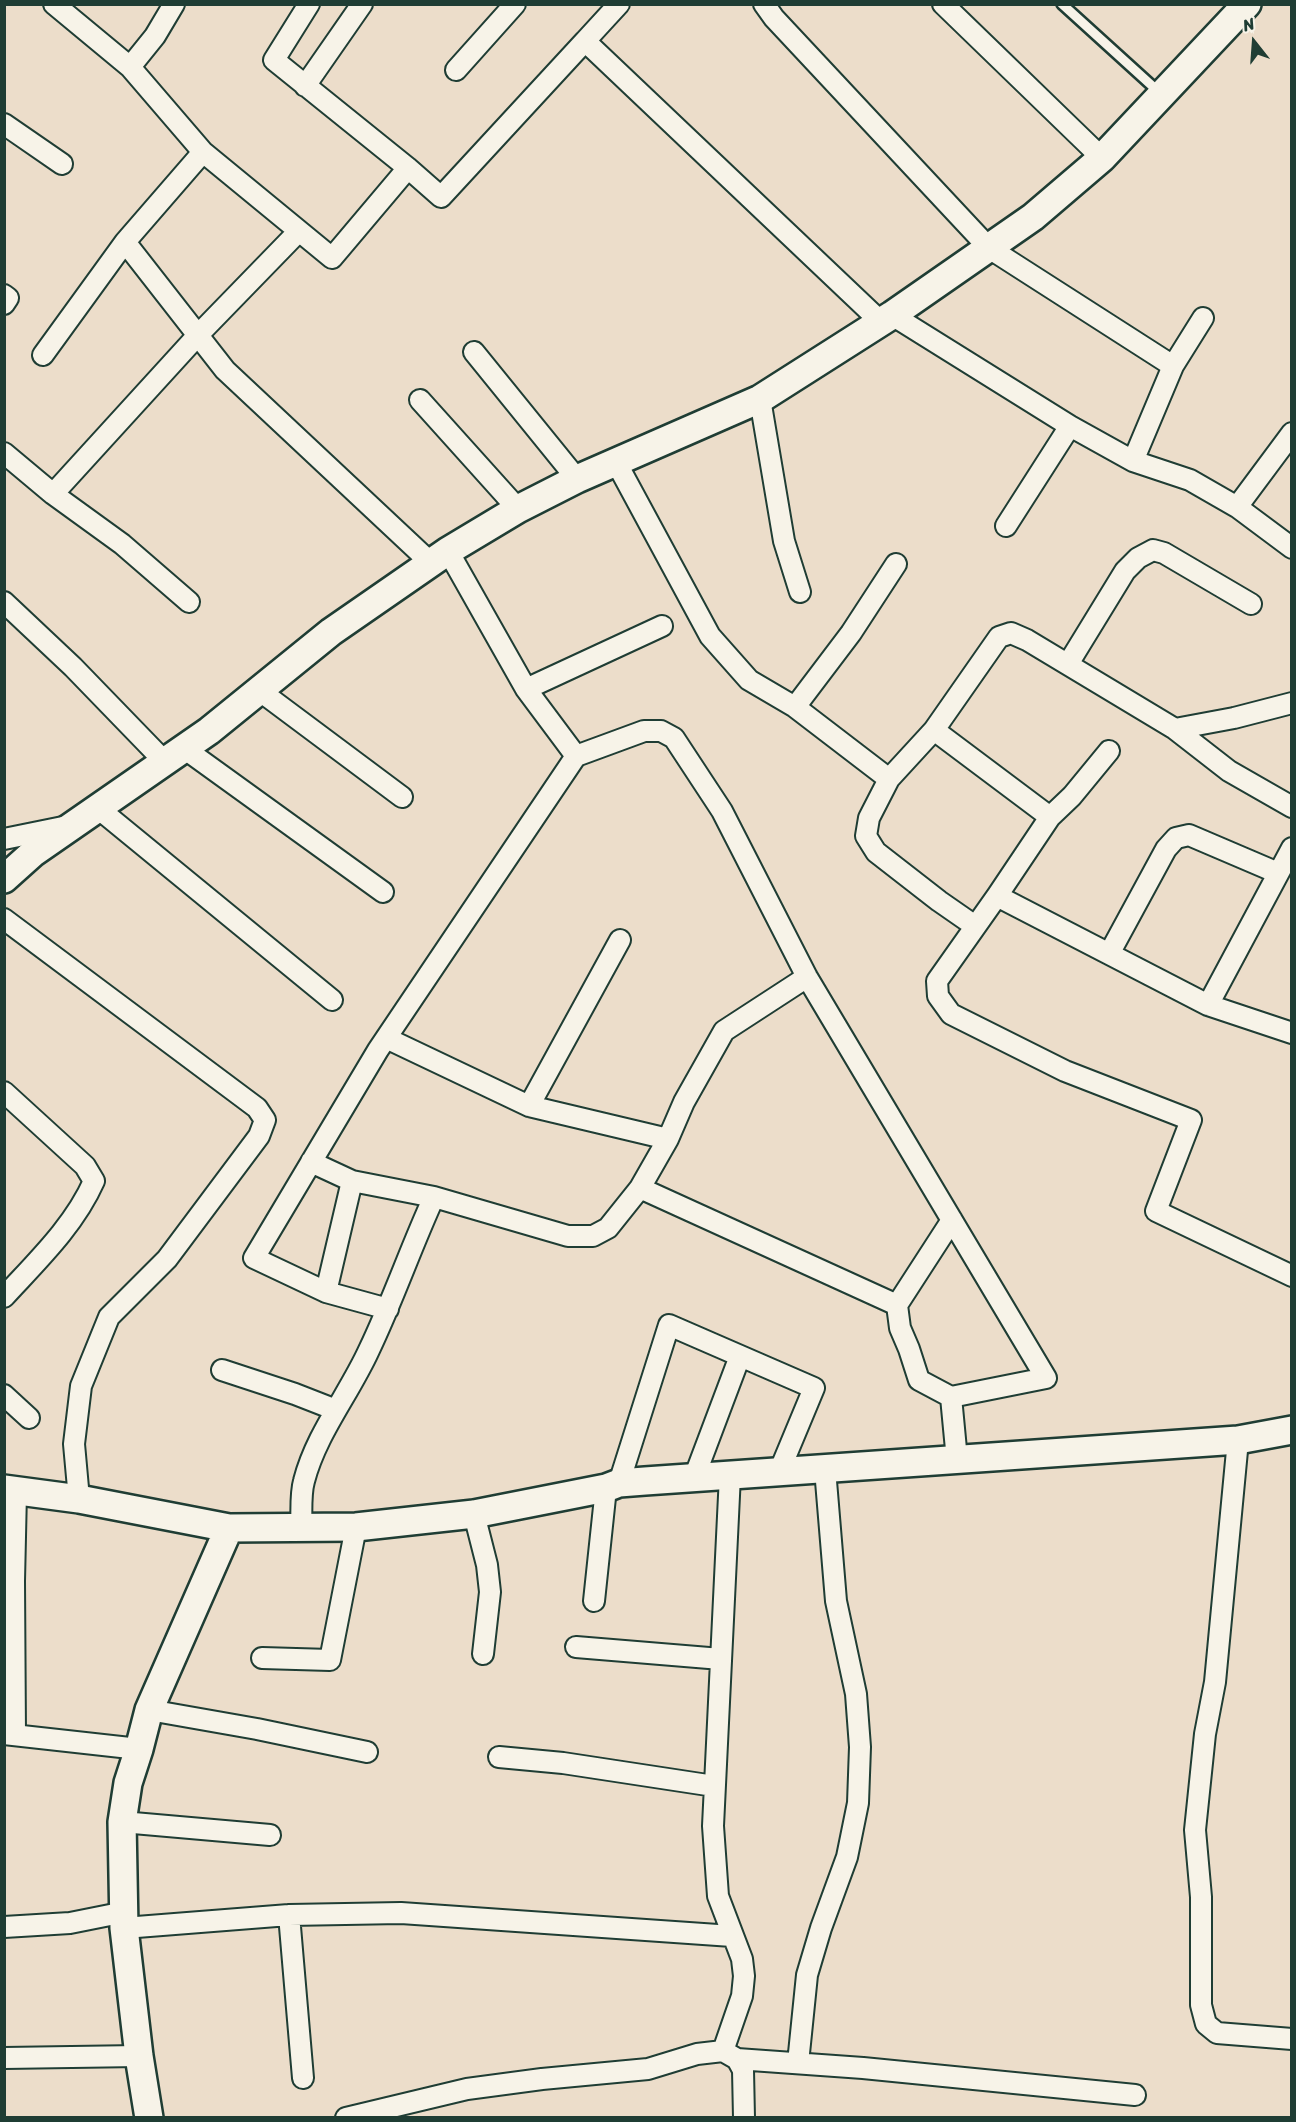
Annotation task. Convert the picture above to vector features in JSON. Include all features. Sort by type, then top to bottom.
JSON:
[{"type":"street","points":[[54,4],[130,67],[203,152],[332,258],[408,168]]},
{"type":"street","points":[[130,67],[155,36],[174,4]]},
{"type":"street","points":[[309,4],[274,60],[441,197],[619,4]]},
{"type":"street","points":[[305,86],[362,4]]},
{"type":"street","points":[[456,70],[515,4]]},
{"type":"street","points":[[764,4],[774,18],[989,248],[1173,366]]},
{"type":"street","points":[[943,4],[1102,158]]},
{"type":"street","points":[[4,879],[33,853],[175,756],[260,691],[331,632],[440,557],[518,509],[577,479],[760,399],[886,318],[1033,218],[1102,158],[1248,4]]},
{"type":"street","points":[[585,41],[886,318],[1133,461],[1190,480],[1237,507],[1292,548]]},
{"type":"street","points":[[4,124],[62,164]]},
{"type":"street","points":[[43,355],[125,242],[203,152]]},
{"type":"street","points":[[53,494],[198,335],[299,231]]},
{"type":"street","points":[[125,242],[225,370],[440,557],[525,689],[576,756]]},
{"type":"street","points":[[4,295],[8,298],[4,304]]},
{"type":"street","points":[[1133,461],[1173,366],[1203,318]]},
{"type":"street","points":[[474,351],[577,479]]},
{"type":"street","points":[[760,399],[784,541],[800,592]]},
{"type":"street","points":[[420,400],[518,509]]},
{"type":"street","points":[[1006,526],[1070,426]]},
{"type":"street","points":[[1237,507],[1292,433]]},
{"type":"street","points":[[4,453],[53,494],[122,544],[189,602]]},
{"type":"street","points":[[616,462],[710,636],[749,680],[795,707],[889,778]]},
{"type":"street","points":[[1068,664],[1125,572],[1138,558],[1153,550],[1164,553],[1251,604]]},
{"type":"street","points":[[795,707],[851,633],[896,564]]},
{"type":"street","points":[[4,602],[73,667],[175,756],[382,892]]},
{"type":"street","points":[[525,689],[662,626]]},
{"type":"street","points":[[975,926],[876,852],[866,836],[869,818],[889,778],[934,730],[999,637],[1011,633],[1027,640],[1175,729],[1229,771],[1292,807]]},
{"type":"street","points":[[260,691],[402,798]]},
{"type":"street","points":[[1175,729],[1234,718],[1292,703]]},
{"type":"street","points":[[934,730],[1050,817]]},
{"type":"street","points":[[388,1309],[326,1292],[254,1258],[386,1038],[576,756],[644,731],[661,731],[674,738],[722,811],[807,977],[952,1220],[1046,1378],[951,1397],[919,1380],[900,1328],[897,1305],[952,1220]]},
{"type":"street","points":[[1109,751],[1072,796],[1050,817],[937,981],[938,996],[951,1014],[1065,1071],[1191,1120],[1156,1211],[1292,1276]]},
{"type":"street","points":[[99,809],[332,1000]]},
{"type":"street","points":[[4,839],[75,825]]},
{"type":"street","points":[[1109,954],[1166,849],[1176,838],[1189,835],[1278,873]]},
{"type":"street","points":[[1208,1005],[1292,848]]},
{"type":"street","points":[[997,896],[1208,1005],[1292,1033]]},
{"type":"street","points":[[4,919],[257,1108],[265,1120],[259,1136],[167,1259],[109,1317],[81,1386],[74,1444],[79,1499]]},
{"type":"street","points":[[529,1106],[620,940]]},
{"type":"street","points":[[311,1162],[352,1181],[434,1197],[568,1236],[592,1236],[608,1228],[640,1188],[724,1031],[807,977]]},
{"type":"street","points":[[386,1038],[529,1106],[668,1139]]},
{"type":"street","points":[[4,1092],[85,1166],[94,1181],[84,1203],[49,1248],[4,1297]]},
{"type":"street","points":[[326,1292],[352,1181]]},
{"type":"street","points":[[640,1188],[897,1305]]},
{"type":"street","points":[[301,1527],[303,1484],[310,1461],[365,1358],[388,1309],[434,1197]]},
{"type":"street","points":[[594,1601],[613,1486],[669,1325],[814,1388],[779,1472]]},
{"type":"street","points":[[694,1478],[740,1356]]},
{"type":"street","points":[[222,1370],[336,1410]]},
{"type":"street","points":[[4,1395],[29,1418]]},
{"type":"street","points":[[951,1397],[957,1460]]},
{"type":"street","points":[[139,1749],[10,1734],[14,1581],[10,1491],[79,1499],[229,1528],[357,1527],[474,1514],[613,1486],[730,1475],[1238,1440],[1292,1430]]},
{"type":"street","points":[[1238,1440],[1215,1682],[1205,1734],[1195,1830],[1201,1897],[1201,2004],[1206,2024],[1217,2033],[1292,2039]]},
{"type":"street","points":[[798,2063],[807,1975],[820,1928],[847,1857],[858,1803],[860,1747],[856,1694],[836,1601],[825,1469]]},
{"type":"street","points":[[730,1475],[713,1826],[718,1896],[742,1959],[744,1976],[730,2055]]},
{"type":"street","points":[[474,1514],[487,1565],[490,1592],[483,1654]]},
{"type":"street","points":[[262,1658],[330,1660],[357,1527]]},
{"type":"street","points":[[149,2118],[139,2056],[124,1920],[122,1822],[128,1783],[149,1710],[229,1528]]},
{"type":"street","points":[[576,1647],[720,1659]]},
{"type":"street","points":[[149,1710],[367,1752]]},
{"type":"street","points":[[499,1757],[563,1763],[714,1786]]},
{"type":"street","points":[[122,1822],[270,1835]]},
{"type":"street","points":[[4,1927],[124,1920],[401,1913],[732,1936]]},
{"type":"street","points":[[289,1915],[303,2078]]},
{"type":"street","points":[[346,2118],[467,2089],[648,2068],[697,2054],[730,2055],[1135,2096]]},
{"type":"street","points":[[730,2055],[743,2070],[744,2118]]},
{"type":"street","points":[[4,2058],[139,2056]]},
{"type":"lane","points":[[1062,4],[1162,95]]}]
